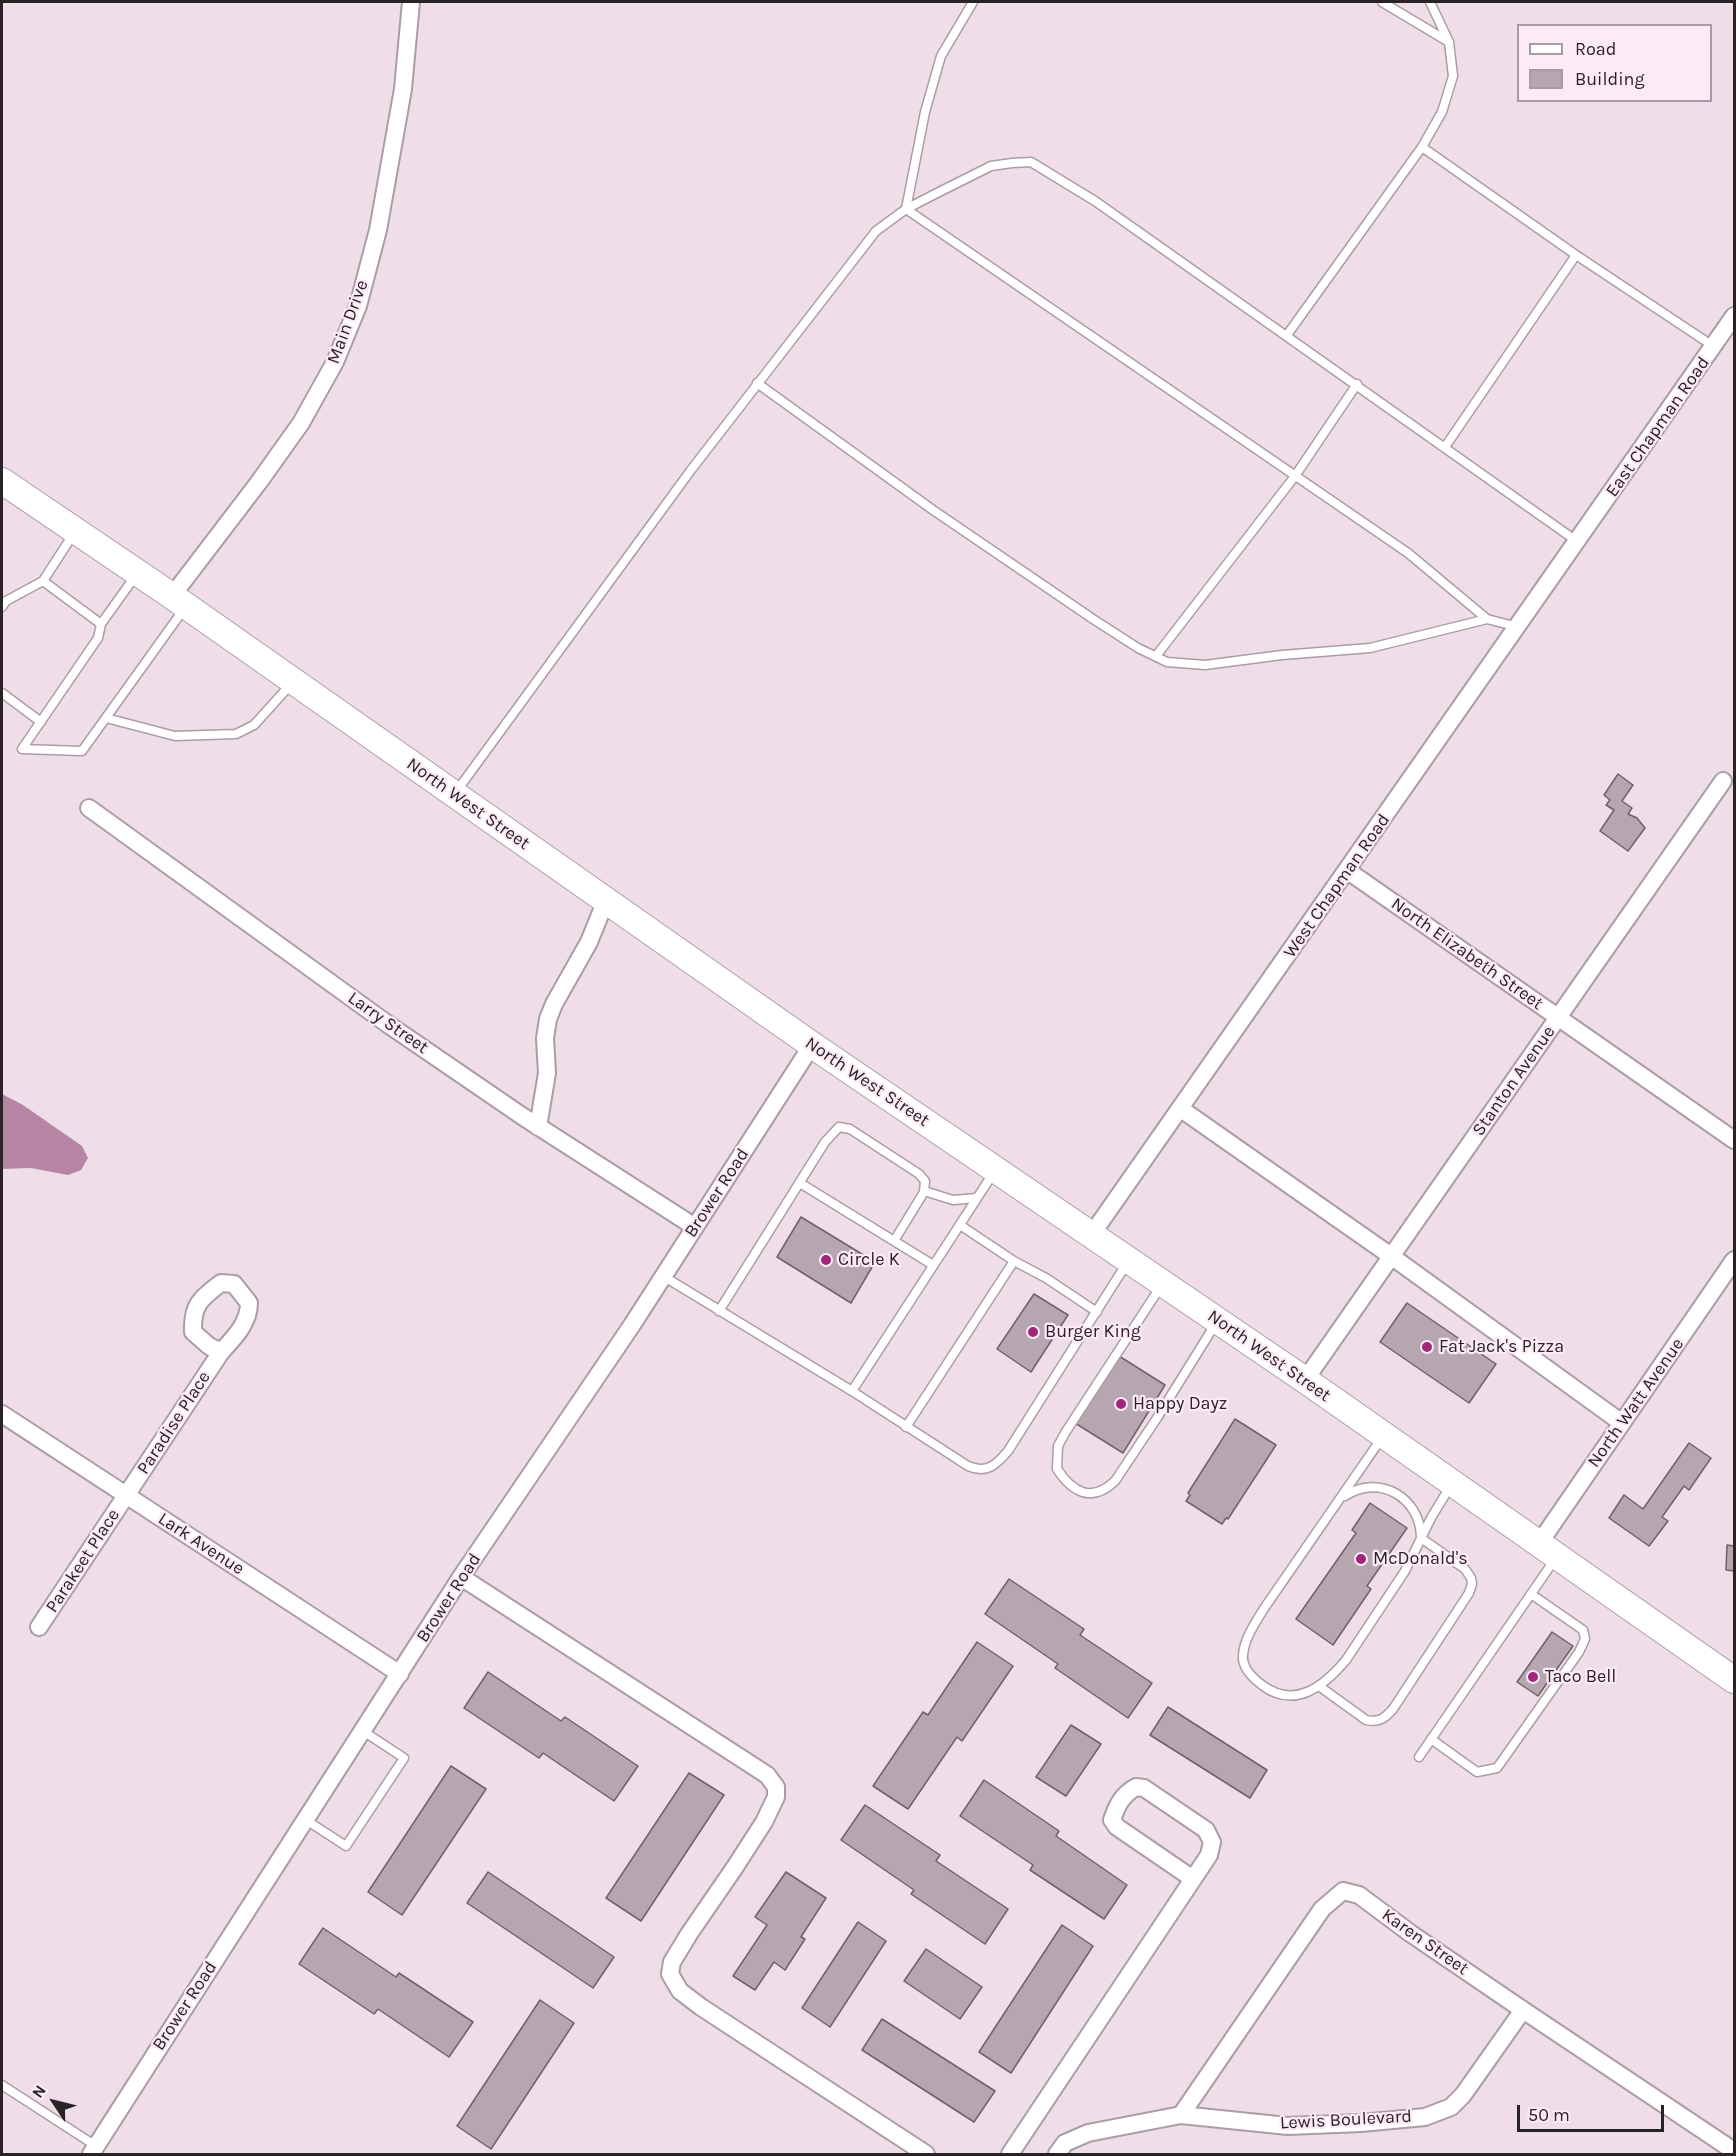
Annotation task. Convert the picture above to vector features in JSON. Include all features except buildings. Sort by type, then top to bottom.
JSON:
[{"type":"main road","name":"North West Street","points":[[2,481],[179,601],[812,1045],[1305,1380],[1734,1680]]},
{"type":"street","name":"Main Drive","points":[[179,601],[301,423],[336,362],[358,306],[378,230],[403,88],[411,2]]},
{"type":"street","name":"East Chapman Road","points":[[1579,539],[1734,316]]},
{"type":"street","name":"West Chapman Road","points":[[1092,1234],[1579,539]]},
{"type":"street","name":"Stanton Avenue","points":[[1305,1380],[1723,781]]},
{"type":"street","name":"Larry Street","points":[[89,808],[389,1025],[538,1127],[695,1227]]},
{"type":"street","name":"North Elizabeth Street","points":[[1348,871],[1734,1140]]},
{"type":"street","points":[[538,1127],[547,1074],[545,1038],[548,1019],[589,942],[606,900]]},
{"type":"street","name":"Brower Road","points":[[93,2150],[461,1576],[562,1430],[812,1045]]},
{"type":"street","points":[[1180,1109],[1391,1256],[1622,1423]]},
{"type":"street","name":"North Watt Avenue","points":[[1548,1551],[1622,1423],[1734,1260]]},
{"type":"street","name":"Paradise Place","points":[[126,1495],[221,1352]]},
{"type":"street","name":"Lark Avenue","points":[[2,1414],[400,1674]]},
{"type":"street","name":"Parakeet Place","points":[[39,1627],[126,1495]]},
{"type":"street","points":[[461,1576],[767,1775],[776,1787],[777,1797],[764,1822],[672,1962],[670,1974],[680,1991],[701,2007],[926,2154]]},
{"type":"street","points":[[1010,2154],[1209,1855],[1212,1842],[1206,1830],[1144,1788],[1136,1787],[1125,1793],[1116,1807],[1112,1820],[1118,1827],[1193,1879]]},
{"type":"street","name":"Karen Street","points":[[1182,2115],[1322,1908],[1343,1891],[1359,1895],[1410,1933],[1734,2151]]},
{"type":"street","name":"Lewis Boulevard","points":[[1057,2154],[1065,2143],[1088,2133],[1182,2115],[1288,2126],[1361,2123],[1425,2116],[1450,2107],[1463,2095],[1523,2010]]},
{"type":"lane","points":[[906,209],[925,112],[941,56],[973,2]]},
{"type":"lane","points":[[1382,2],[1449,42]]},
{"type":"lane","points":[[1287,335],[1422,147],[1442,112],[1453,76],[1449,42],[1430,2]]},
{"type":"lane","points":[[1422,147],[1576,255],[1713,346]]},
{"type":"lane","points":[[454,795],[576,626],[757,383],[876,231],[906,209],[991,166],[1032,162],[1095,201],[1579,539]]},
{"type":"lane","points":[[906,209],[1408,553],[1486,619],[1518,627]]},
{"type":"lane","points":[[1446,447],[1576,255]]},
{"type":"lane","points":[[757,383],[933,510],[1138,648],[1167,662],[1205,665],[1282,655],[1370,648],[1486,619]]},
{"type":"lane","points":[[1156,656],[1295,476],[1357,384]]},
{"type":"lane","points":[[2,608],[6,601],[43,581],[75,532]]},
{"type":"lane","points":[[137,573],[101,624],[98,638],[22,750],[82,752],[106,718],[179,601]]},
{"type":"lane","points":[[43,581],[101,624]]},
{"type":"lane","points":[[106,718],[175,736],[236,734],[254,725],[294,682]]},
{"type":"lane","points":[[2,693],[41,722]]},
{"type":"lane","points":[[719,1311],[800,1183],[839,1127],[850,1129],[925,1181],[924,1191],[894,1241]]},
{"type":"lane","points":[[852,1391],[996,1169]]},
{"type":"lane","points":[[800,1183],[933,1265]]},
{"type":"lane","points":[[924,1191],[953,1200],[977,1198]]},
{"type":"lane","points":[[960,1225],[1097,1312]]},
{"type":"lane","points":[[663,1276],[852,1391],[958,1461],[976,1470],[986,1470],[1008,1451],[1129,1260]]},
{"type":"lane","points":[[906,1427],[1014,1261]]},
{"type":"lane","points":[[1163,1283],[1058,1446],[1057,1469],[1079,1492],[1097,1493],[1107,1490],[1115,1481],[1158,1418],[1218,1321]]},
{"type":"lane","points":[[1383,1436],[1265,1607],[1248,1637],[1243,1660],[1247,1671],[1255,1681],[1276,1692],[1302,1695],[1335,1674],[1405,1571],[1452,1484]]},
{"type":"lane","points":[[1338,1502],[1353,1491],[1367,1486],[1391,1491],[1406,1501],[1417,1516],[1421,1538]]},
{"type":"lane","points":[[1319,1686],[1370,1721],[1385,1718],[1393,1709],[1464,1601],[1472,1584],[1469,1573],[1465,1569],[1421,1538]]},
{"type":"lane","points":[[1419,1757],[1531,1594],[1548,1551]]},
{"type":"lane","points":[[1431,1738],[1477,1772],[1497,1768],[1579,1652],[1585,1640],[1583,1630],[1531,1594]]},
{"type":"lane","points":[[306,1820],[346,1846],[404,1758],[363,1731]]},
{"type":"lane","points":[[2,2085],[93,2150]]},
{"type":"shaded area","points":[[2,1094],[23,1105],[82,1146],[88,1158],[81,1170],[68,1175],[31,1168],[2,1169]]},
{"type":"place","name":"Circle K","points":[[826,1260]]},
{"type":"place","name":"Burger King","points":[[1033,1332]]},
{"type":"place","name":"Fat Jack's Pizza","points":[[1427,1347]]},
{"type":"place","name":"Happy Dayz","points":[[1121,1404]]},
{"type":"place","name":"McDonald's","points":[[1361,1559]]},
{"type":"place","name":"Taco Bell","points":[[1533,1677]]}]
